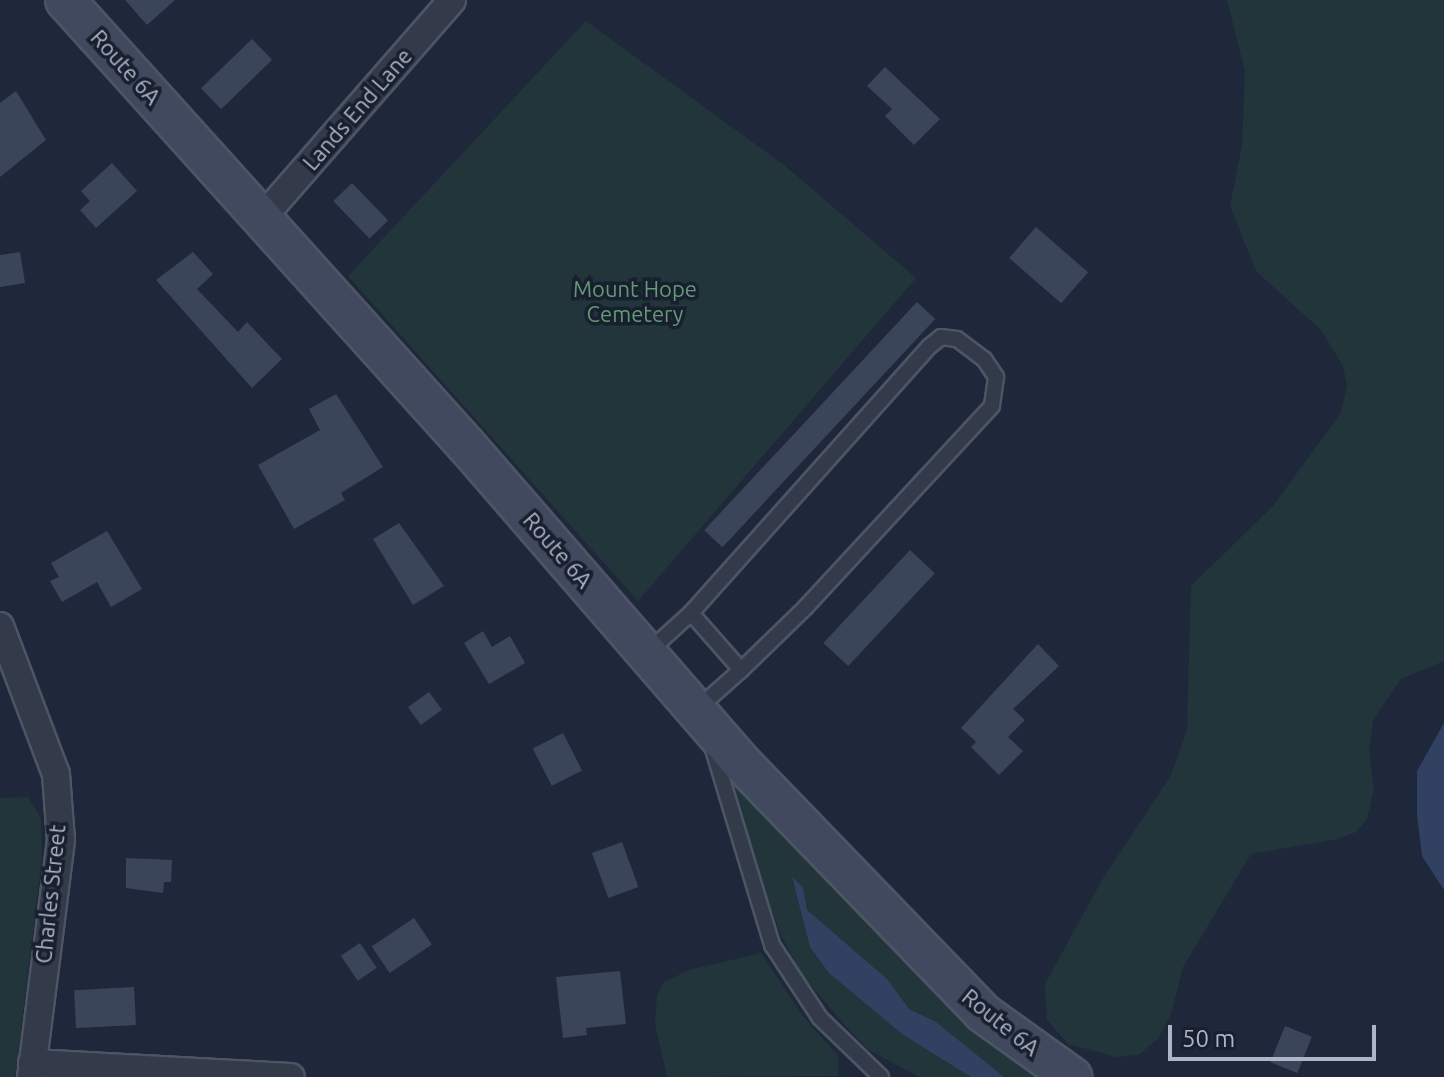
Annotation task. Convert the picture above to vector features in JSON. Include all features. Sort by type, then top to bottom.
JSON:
[{"type":"main road","name":"Route 6A","points":[[65,0],[701,715],[983,1013],[1072,1077]]},
{"type":"street","name":"Lands End Lane","points":[[262,218],[452,0]]},
{"type":"street","name":"Charles Street","points":[[0,626],[57,787],[61,840],[32,1070]]},
{"type":"street","points":[[32,1070],[291,1077]]},
{"type":"lane","points":[[648,652],[691,613],[930,346],[941,337],[957,339],[984,359],[996,377],[992,406],[701,715],[726,805],[772,945],[820,1018],[881,1077]]},
{"type":"lane","points":[[691,613],[741,670]]},
{"type":"green space","points":[[1227,0],[1444,0],[1444,661],[1401,679],[1373,720],[1369,751],[1374,789],[1367,819],[1356,832],[1338,839],[1251,854],[1183,967],[1171,1014],[1158,1039],[1138,1055],[1117,1057],[1068,1044],[1047,1020],[1045,984],[1102,880],[1170,777],[1187,730],[1191,586],[1273,506],[1341,413],[1347,385],[1343,366],[1321,330],[1256,271],[1230,206],[1242,146],[1245,71]]},
{"type":"green space","name":"Mount Hope Cemetery","points":[[586,21],[784,165],[916,278],[638,601],[348,276]]},
{"type":"green space","points":[[711,751],[1042,1077],[919,1077],[869,1050],[801,974],[780,933]]},
{"type":"green space","points":[[28,797],[41,818],[42,857],[15,1077],[0,1077],[0,798]]},
{"type":"green space","points":[[761,953],[803,1016],[838,1056],[838,1076],[667,1077],[655,1024],[657,995],[664,982],[689,970]]},
{"type":"water","points":[[1444,723],[1444,890],[1422,856],[1417,815],[1417,771]]},
{"type":"water","points":[[792,876],[803,888],[807,910],[887,979],[909,1009],[936,1022],[1004,1077],[971,1077],[902,1034],[829,973],[810,947]]},
{"type":"building","points":[[125,0],[175,0],[147,25]]},
{"type":"building","points":[[252,39],[272,60],[221,109],[201,88]]},
{"type":"building","points":[[885,67],[940,119],[914,145],[885,116],[892,109],[867,86]]},
{"type":"building","points":[[16,91],[46,140],[0,177],[0,103]]},
{"type":"building","points":[[112,163],[137,191],[96,228],[80,210],[90,201],[81,191]]},
{"type":"building","points":[[352,183],[388,220],[369,238],[333,201]]},
{"type":"building","points":[[1036,227],[1088,272],[1061,303],[1009,258]]},
{"type":"building","points":[[20,252],[25,283],[0,287],[0,255]]},
{"type":"building","points":[[193,252],[213,274],[197,289],[238,332],[247,322],[282,359],[252,388],[156,280]]},
{"type":"building","points":[[917,302],[935,319],[723,547],[704,530]]},
{"type":"building","points":[[336,394],[383,467],[341,493],[345,500],[294,529],[258,465],[320,430],[309,409]]},
{"type":"building","points":[[399,523],[444,586],[413,605],[373,539]]},
{"type":"building","points":[[107,531],[142,589],[111,607],[97,582],[62,602],[50,581],[59,577],[51,563]]},
{"type":"building","points":[[910,550],[935,573],[848,666],[823,643]]},
{"type":"building","points":[[483,631],[492,647],[510,636],[525,663],[489,684],[464,643]]},
{"type":"building","points":[[1038,644],[1059,666],[1013,709],[1025,720],[1008,737],[1023,751],[999,775],[971,747],[976,742],[961,728]]},
{"type":"building","points":[[429,692],[442,710],[421,725],[408,707]]},
{"type":"building","points":[[563,733],[582,770],[552,786],[533,748]]},
{"type":"building","points":[[622,842],[638,887],[608,898],[592,853]]},
{"type":"building","points":[[126,858],[172,860],[171,882],[164,882],[163,893],[126,888]]},
{"type":"building","points":[[414,918],[432,945],[390,973],[372,947]]},
{"type":"building","points":[[360,943],[377,968],[358,981],[341,956]]},
{"type":"building","points":[[620,971],[626,1024],[586,1028],[587,1035],[563,1038],[556,977]]},
{"type":"building","points":[[134,987],[136,1025],[76,1028],[74,990]]},
{"type":"building","points":[[1285,1026],[1312,1037],[1297,1073],[1270,1062]]}]
